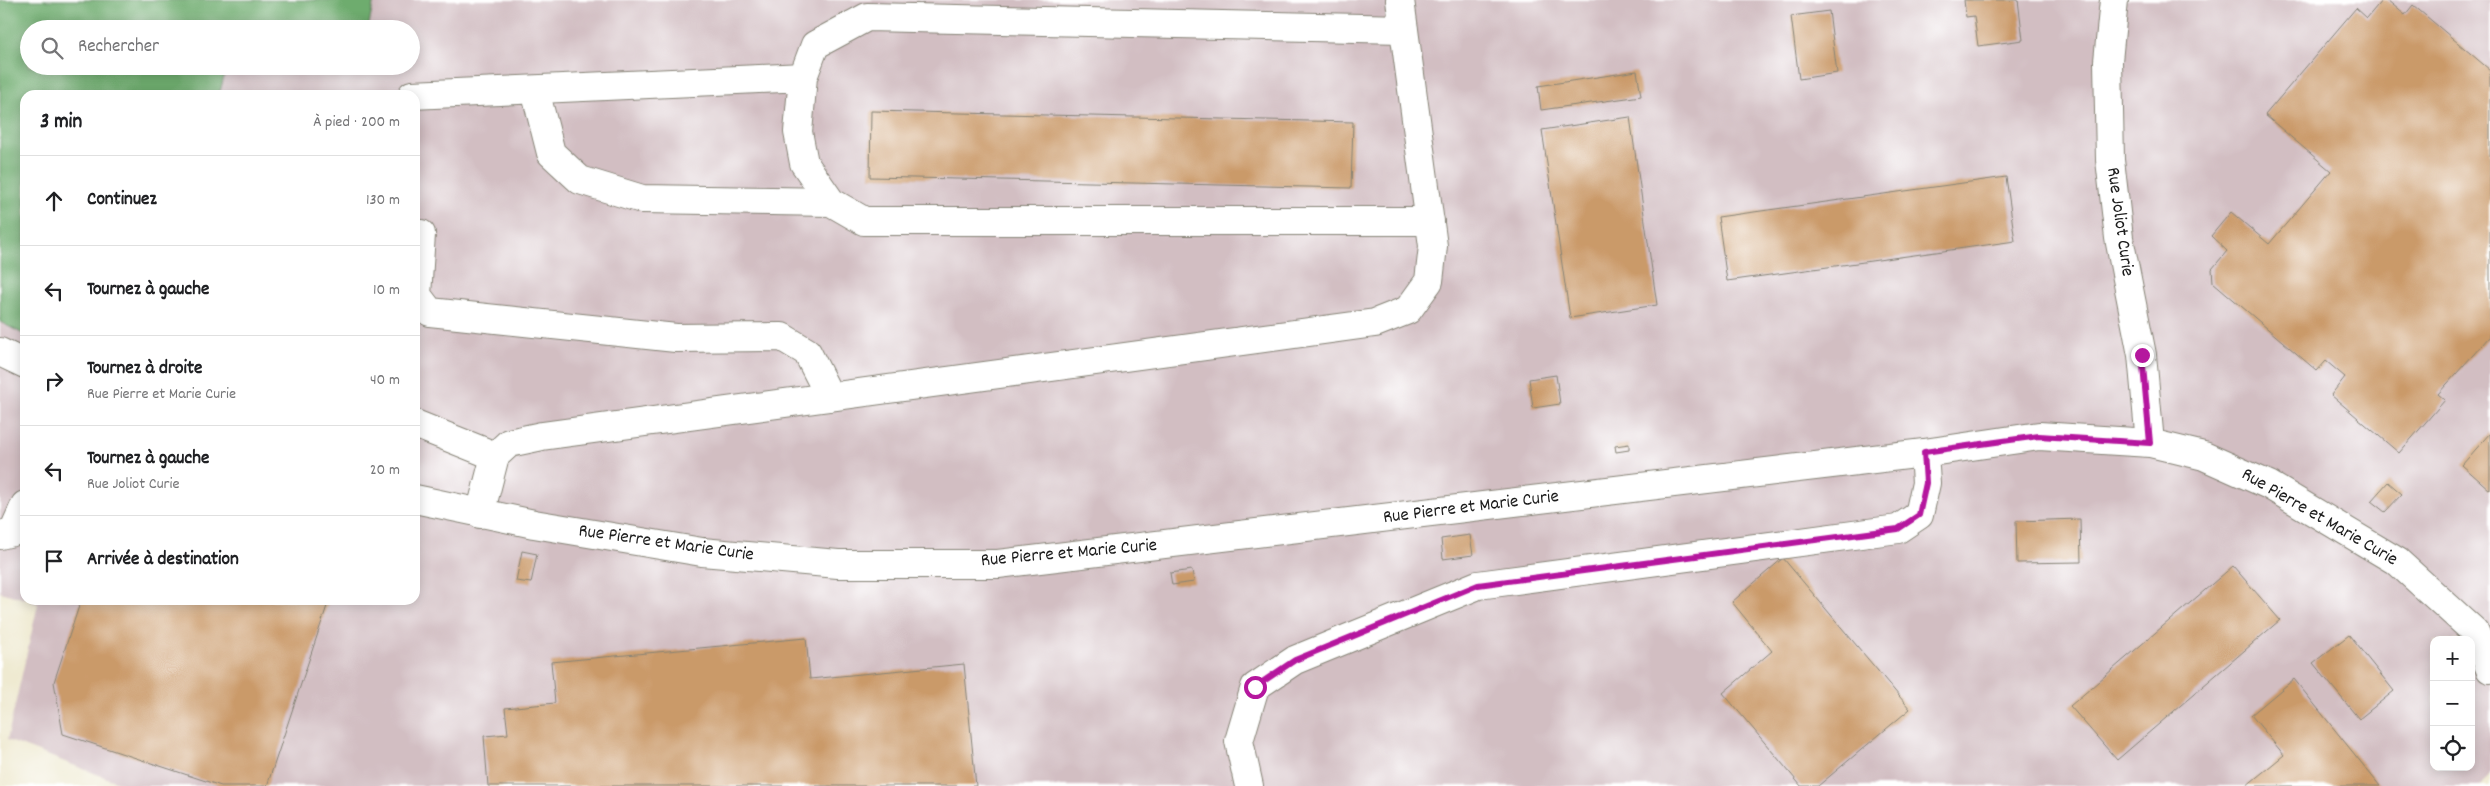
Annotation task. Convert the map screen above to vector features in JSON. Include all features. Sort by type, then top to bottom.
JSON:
[{"type":"street","points":[[480,514],[495,456],[509,443],[542,436],[1375,322],[1408,310],[1429,281],[1433,246],[1400,0]]},
{"type":"street","name":"Rue Joliot Curie","points":[[2114,0],[2108,61],[2110,160],[2119,238],[2142,355],[2150,443]]},
{"type":"street","points":[[1404,29],[868,17],[815,45],[803,78],[798,132],[804,163],[831,202],[864,221],[1430,221]]},
{"type":"street","points":[[420,95],[803,78]]},
{"type":"street","points":[[535,90],[551,153],[580,180],[642,199],[831,202]]},
{"type":"street","points":[[420,249],[421,234]]},
{"type":"street","points":[[420,299],[430,312],[676,338],[782,337],[807,352],[830,397]]},
{"type":"street","points":[[0,352],[20,362]]},
{"type":"street","points":[[420,426],[495,456]]},
{"type":"street","name":"Rue Pierre et Marie Curie","points":[[420,500],[480,514],[702,552],[838,564],[998,564],[1924,452],[2039,436],[2150,443],[2204,456],[2268,485],[2398,562],[2482,634],[2490,669]]},
{"type":"street","points":[[1249,786],[1239,741],[1255,687],[1295,660],[1478,585],[1898,529],[1919,515],[1926,483],[1924,452]]},
{"type":"street","points":[[0,534],[13,532],[20,516]]},
{"type":"shaded area","points":[[374,0],[2490,0],[2490,774],[2480,786],[128,786],[7,740],[38,605],[420,605],[420,90],[220,90],[225,75],[420,75],[420,20],[370,20]]},
{"type":"shaded area","points":[[0,322],[20,332],[20,598],[0,592]]},
{"type":"green space","points":[[0,0],[374,0],[370,20],[20,20],[20,75],[225,75],[220,90],[20,90],[20,332],[0,322]]},
{"type":"building","points":[[1964,0],[2018,0],[2023,40],[1978,46],[1974,16],[1966,17]]},
{"type":"building","points":[[2382,0],[2387,0],[2405,15],[2413,5],[2490,70],[2490,336],[2438,394],[2445,400],[2399,453],[2331,395],[2345,377],[2326,361],[2317,371],[2213,282],[2212,269],[2227,251],[2211,236],[2231,212],[2269,244],[2331,171],[2265,115],[2356,8],[2367,18]]},
{"type":"building","points":[[1829,11],[1837,73],[1799,79],[1791,16]]},
{"type":"building","points":[[1637,71],[1641,96],[1541,110],[1538,86]]},
{"type":"building","points":[[871,111],[1353,122],[1351,188],[870,177]]},
{"type":"building","points":[[1630,117],[1657,305],[1570,318],[1542,130]]},
{"type":"building","points":[[2006,177],[2015,241],[1727,281],[1718,217]]},
{"type":"building","points":[[1556,375],[1560,404],[1533,408],[1529,379]]},
{"type":"building","points":[[2490,433],[2490,490],[2462,465]]},
{"type":"building","points":[[1629,444],[1629,450],[1616,452],[1615,446]]},
{"type":"building","points":[[2388,482],[2402,494],[2385,512],[2371,501]]},
{"type":"building","points":[[2080,519],[2081,562],[2017,563],[2016,521]]},
{"type":"building","points":[[1470,535],[1473,555],[1443,559],[1441,539]]},
{"type":"building","points":[[522,551],[537,554],[531,583],[516,581]]},
{"type":"building","points":[[1783,558],[1910,709],[1818,786],[1801,786],[1723,693],[1772,651],[1732,602]]},
{"type":"building","points":[[2233,566],[2280,620],[2117,760],[2070,706]]},
{"type":"building","points":[[1192,570],[1194,582],[1172,585],[1170,573]]},
{"type":"building","points":[[79,605],[327,605],[267,786],[221,786],[63,734],[54,682]]},
{"type":"building","points":[[2349,635],[2394,691],[2359,719],[2313,663]]},
{"type":"building","points":[[806,638],[810,679],[964,664],[976,786],[488,786],[484,736],[508,734],[505,708],[555,703],[551,662]]},
{"type":"building","points":[[2294,679],[2380,786],[2246,786],[2284,755],[2251,715]]},
{"type":"route","points":[[1255,687],[1295,660],[1478,585],[1898,529],[1919,515],[1926,483],[1924,452],[2039,436],[2150,443],[2142,355]]}]
